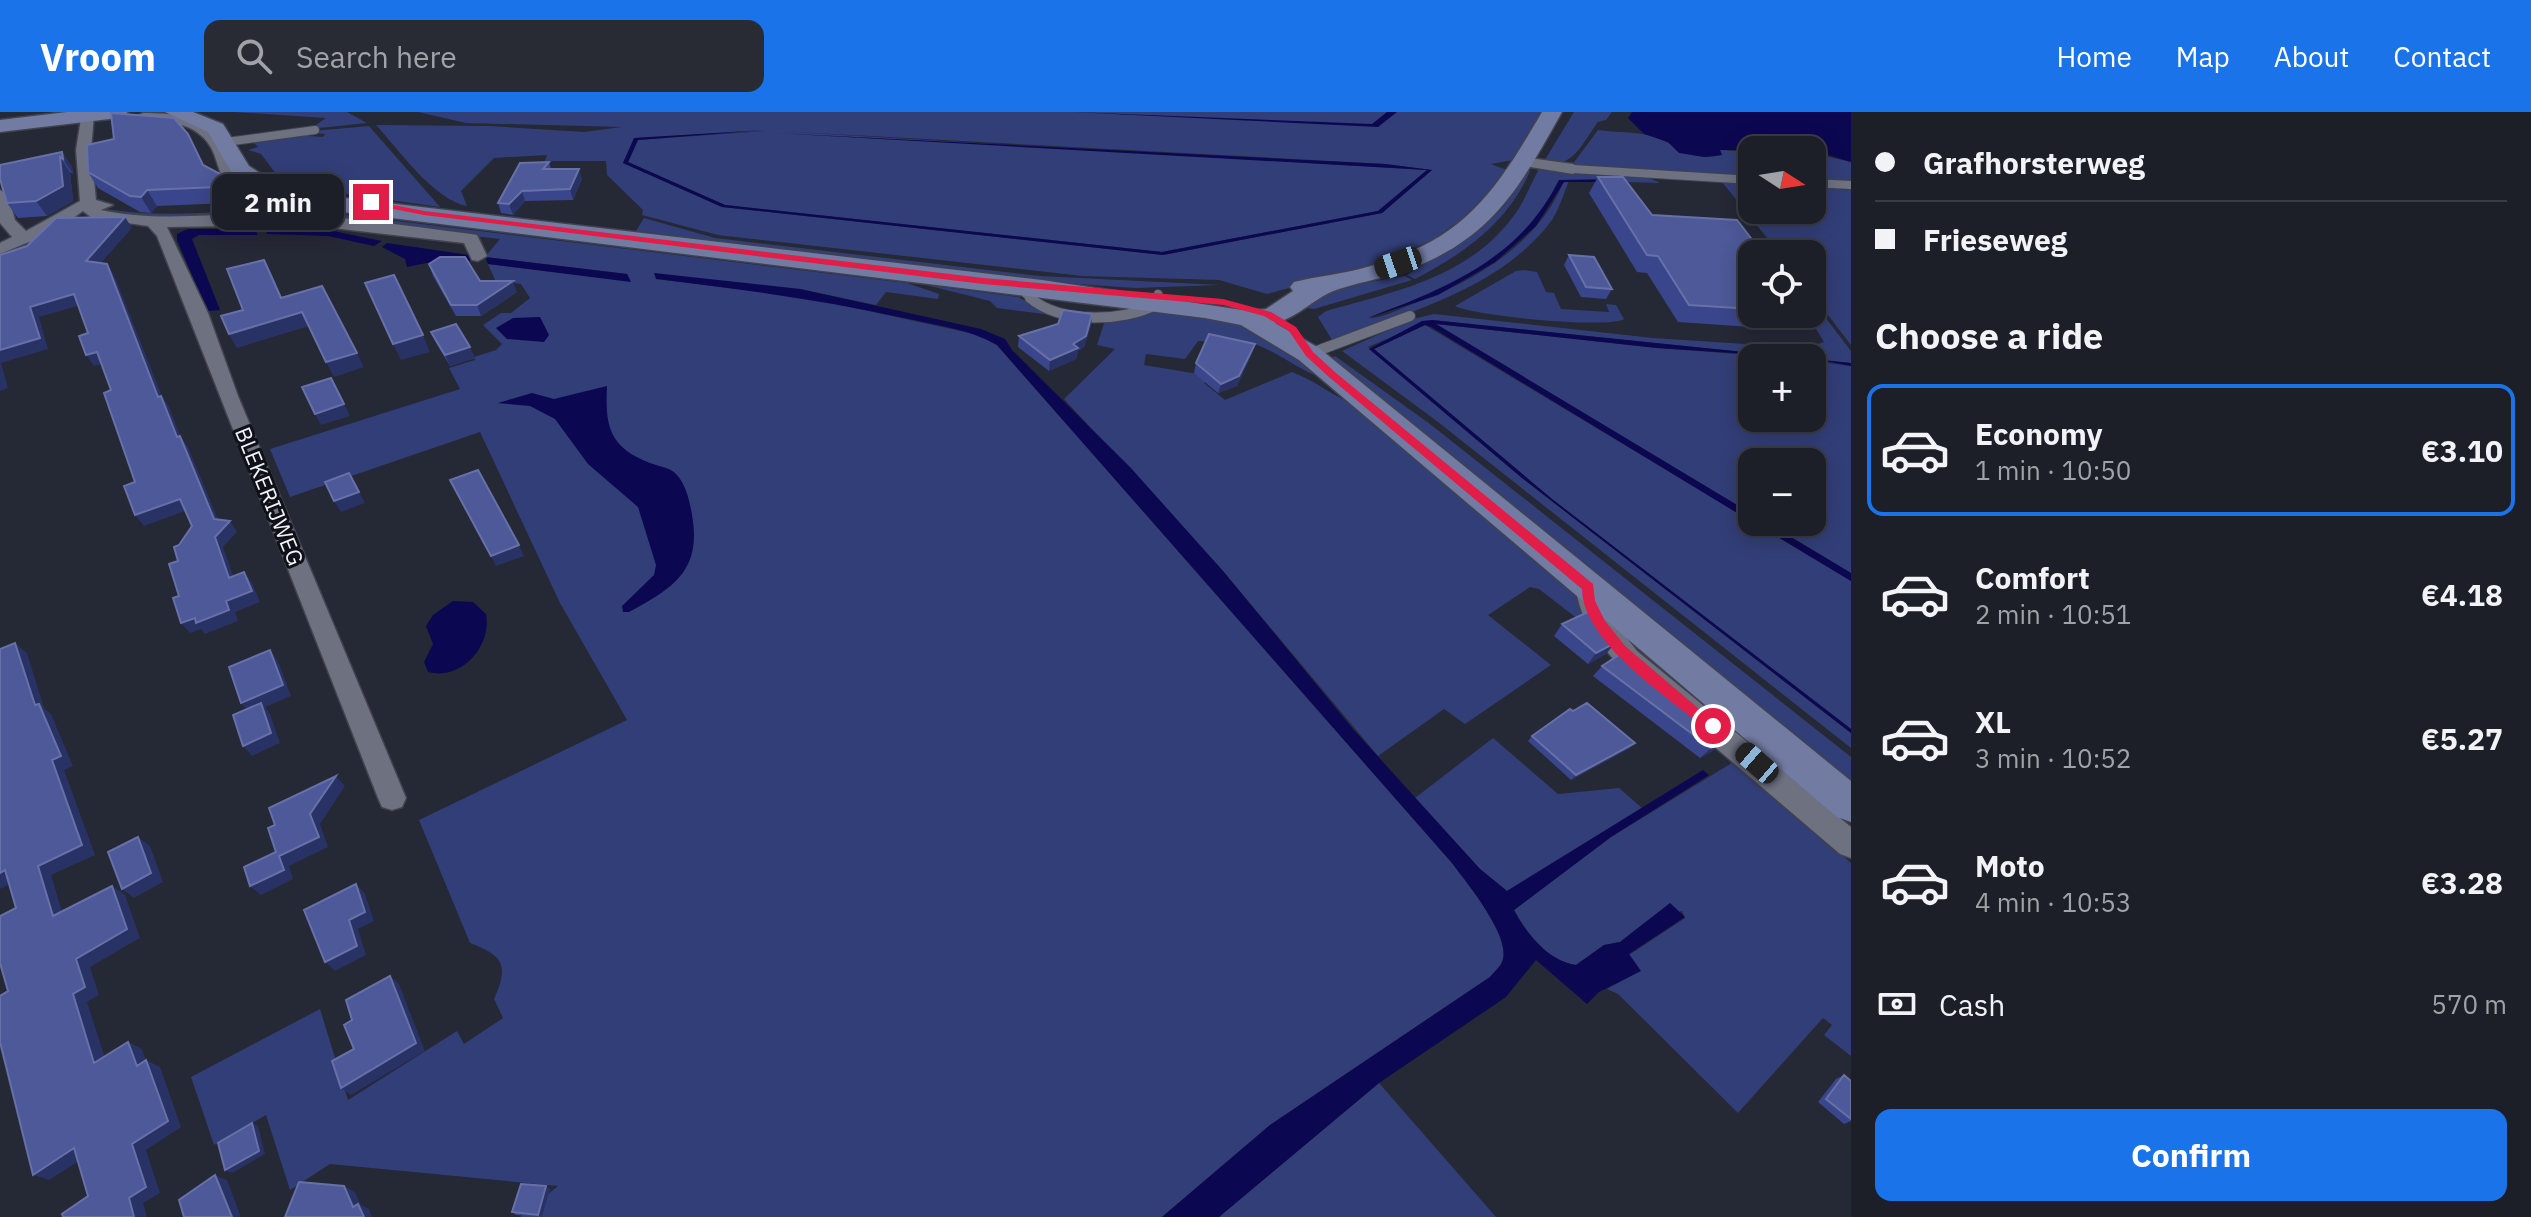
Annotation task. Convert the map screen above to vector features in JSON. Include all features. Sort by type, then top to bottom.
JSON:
[{"type":"main road","points":[[0,126],[86,119],[118,112]]},
{"type":"main road","points":[[175,112],[216,128],[232,141],[237,164],[260,183],[292,196],[1035,287],[1157,299],[1259,315],[1301,337],[1309,354],[1851,805]]},
{"type":"main road","points":[[1259,315],[1328,284],[1398,263],[1454,237],[1495,203],[1552,112]]},
{"type":"street","points":[[127,220],[92,213],[86,119],[143,117],[187,122],[209,134],[237,164]]},
{"type":"street","points":[[1523,162],[1573,169]]},
{"type":"street","points":[[0,195],[3,216],[15,232],[25,238]]},
{"type":"street","points":[[0,249],[89,203],[148,210],[256,207],[292,196]]},
{"type":"street","points":[[55,222],[281,219],[474,248],[496,242]]},
{"type":"street","name":"BLEKERIJWEG","points":[[153,221],[165,235],[199,313],[228,396],[392,798]]},
{"type":"street","points":[[1588,588],[1589,601],[1600,624],[1628,658],[1851,845]]},
{"type":"lane","points":[[232,141],[315,130]]},
{"type":"lane","points":[[1573,169],[1738,179]]},
{"type":"lane","points":[[1826,184],[1851,185]]},
{"type":"lane","points":[[1309,354],[1410,316]]},
{"type":"shaded area","points":[[234,112],[347,112],[367,123],[310,129],[326,118]]},
{"type":"shaded area","points":[[418,112],[1544,112],[1513,160],[1491,164],[1507,170],[1476,209],[1432,240],[1378,263],[1267,294],[1219,280],[1082,276],[718,235],[642,215],[643,210],[607,175],[606,161],[545,161],[547,155],[494,158],[461,191],[467,206],[455,202],[430,184],[376,125],[490,126],[584,132],[622,127],[466,123]],"holes":[[[764,131],[638,140],[628,162],[725,205],[1162,252],[1378,211],[1427,170],[777,131],[1385,164],[1432,170],[1382,213],[1163,255],[722,207],[623,163],[635,138]]]},
{"type":"shaded area","points":[[1073,112],[1372,124],[1387,112],[1397,112],[1378,127]]},
{"type":"shaded area","points":[[1574,112],[1612,112],[1606,120],[1598,122],[1570,158],[1554,164],[1543,163]]},
{"type":"shaded area","points":[[1632,112],[1851,112],[1851,162],[1826,154],[1826,136],[1738,136],[1738,150],[1720,150],[1722,155],[1705,157],[1679,153],[1668,142],[1644,134],[1628,118]]},
{"type":"shaded area","points":[[369,126],[440,207],[303,188],[279,178],[261,154],[248,150],[258,147],[252,141],[280,134],[323,137],[325,134],[302,132]]},
{"type":"shaded area","points":[[764,130],[638,140],[628,162],[725,205],[1162,252],[1378,211],[1427,170],[775,133],[1385,164],[1432,170],[1382,213],[1163,255],[722,207],[623,163],[634,138]]},
{"type":"shaded area","points":[[1598,130],[1643,134],[1698,156],[1721,155],[1720,150],[1738,151],[1738,177],[1572,165]]},
{"type":"shaded area","points":[[1826,156],[1851,162],[1851,184],[1826,183]]},
{"type":"shaded area","points":[[1539,169],[1644,176],[1661,183],[1559,180],[1537,216],[1493,259],[1438,291],[1369,318],[1456,286],[1500,259],[1537,226],[1563,183],[1569,181],[1552,220],[1531,244],[1507,264],[1452,295],[1332,340],[1318,317],[1326,311],[1427,280],[1473,255],[1512,218]]},
{"type":"shaded area","points":[[1527,171],[1530,171],[1510,206],[1467,248],[1415,279],[1407,275],[1492,218],[1505,205]]},
{"type":"shaded area","points":[[1616,179],[1620,182],[1564,182],[1536,226],[1495,262],[1438,295],[1368,318],[1452,282],[1502,250],[1524,231],[1559,180]]},
{"type":"shaded area","points":[[1722,182],[1738,183],[1738,202]]},
{"type":"shaded area","points":[[1826,188],[1851,190],[1851,345],[1826,312],[1826,240],[1769,240],[1756,224],[1826,224]]},
{"type":"shaded area","points":[[289,204],[314,211],[907,283],[939,294],[938,299],[886,292],[876,305],[800,289],[656,279],[804,297],[979,335],[997,345],[1452,863],[1495,925],[1504,952],[1501,964],[1490,977],[1270,1125],[1162,1217],[520,1217],[558,1186],[330,1164],[290,1190],[266,1115],[214,1145],[191,1077],[320,1009],[348,1100],[457,1031],[464,1044],[503,1018],[494,999],[501,978],[500,963],[490,952],[470,943],[419,820],[627,720],[560,603],[480,432],[290,497],[270,449],[460,389],[449,368],[496,350],[502,344],[483,325],[501,313],[511,313],[530,298],[521,284],[495,280],[488,264],[630,281],[627,274],[485,257],[500,239],[343,221],[140,218],[97,208],[193,214]]},
{"type":"shaded area","points":[[644,218],[715,238],[1040,276],[1221,285],[1135,288],[1034,281],[636,231]]},
{"type":"shaded area","points":[[188,229],[255,229],[258,235],[199,235],[192,239],[220,310],[207,311],[177,240],[177,234]]},
{"type":"shaded area","points":[[266,229],[328,230],[382,241],[374,246],[328,236],[267,234]]},
{"type":"shaded area","points":[[387,243],[469,255],[471,261],[446,259],[407,267],[405,259],[382,247]]},
{"type":"shaded area","points":[[485,257],[627,274],[631,282],[488,264]]},
{"type":"shaded area","points":[[1516,271],[1537,272],[1546,292],[1554,293],[1561,309],[1609,312],[1606,304],[1616,305],[1624,319],[1594,323],[1541,320],[1487,314],[1455,306]]},
{"type":"shaded area","points":[[654,273],[800,289],[981,329],[1005,339],[1012,350],[1130,467],[1223,571],[1353,729],[1480,869],[1507,891],[1703,770],[1709,775],[1611,837],[1514,910],[1539,945],[1556,958],[1576,965],[1604,945],[1620,942],[1670,903],[1685,917],[1629,954],[1641,971],[1599,992],[1587,1004],[1536,960],[1506,997],[1379,1083],[1219,1217],[1162,1217],[1270,1125],[1490,977],[1501,964],[1504,952],[1495,925],[1452,863],[997,345],[940,325],[811,300],[656,279]]},
{"type":"shaded area","points":[[1405,276],[1412,280],[1314,309],[1299,307],[1335,288]]},
{"type":"shaded area","points":[[926,285],[1018,297],[1052,315],[997,308],[990,301]]},
{"type":"shaded area","points":[[1162,309],[1218,316],[1262,330],[1322,378],[1263,347],[1242,341],[1198,341],[1185,359],[1146,354],[1144,365],[1204,375],[1211,380],[1204,383],[1225,400],[1292,372],[1356,405],[1578,592],[1609,643],[1539,589],[1530,587],[1488,615],[1551,665],[1465,724],[1444,709],[1378,756],[1223,571],[1064,399],[1115,349],[1097,345],[1105,320]]},
{"type":"shaded area","points":[[1434,314],[1653,338],[1745,344],[1738,344],[1738,351],[1432,320],[1368,347],[1522,478],[1851,733],[1851,748],[1438,422],[1342,351],[1413,319]]},
{"type":"shaded area","points":[[540,317],[549,335],[544,342],[507,339],[496,328],[513,318]]},
{"type":"shaded area","points":[[1826,318],[1851,351],[1851,363],[1826,360],[1826,344],[1818,344],[1824,342],[1816,328],[1826,328]]},
{"type":"shaded area","points":[[1422,321],[1738,351],[1657,348],[1436,324],[1738,506],[1738,513],[1431,327],[1425,325],[1374,349],[1552,499],[1851,729],[1851,733],[1522,478],[1369,349]]},
{"type":"shaded area","points":[[1436,324],[1738,354],[1738,432],[1826,432],[1826,363],[1851,366],[1851,573],[1789,536],[1826,536],[1826,448],[1738,448],[1738,506]]},
{"type":"shaded area","points":[[1425,325],[1738,513],[1738,536],[1776,536],[1851,581],[1851,729],[1552,499],[1374,349]]},
{"type":"shaded area","points":[[1335,356],[1430,424],[1851,757],[1851,790],[1331,358]]},
{"type":"shaded area","points":[[1826,360],[1851,363],[1851,366],[1826,361]]},
{"type":"shaded area","points":[[607,386],[607,413],[612,434],[636,457],[677,475],[689,499],[694,534],[693,550],[681,576],[659,595],[629,612],[623,612],[622,606],[654,575],[656,565],[638,507],[588,464],[555,419],[530,406],[498,403],[532,393],[554,399]]},
{"type":"shaded area","points":[[1776,536],[1789,536],[1851,573],[1851,581]]},
{"type":"shaded area","points":[[453,601],[473,602],[486,614],[484,638],[479,649],[463,666],[452,671],[428,672],[424,662],[433,644],[426,626],[433,615]]},
{"type":"shaded area","points":[[1493,738],[1558,794],[1619,788],[1642,808],[1507,891],[1480,869],[1415,798]]},
{"type":"shaded area","points":[[1735,761],[1851,863],[1851,1056],[1824,1035],[1832,1025],[1823,1018],[1738,1113],[1618,994],[1607,989],[1640,971],[1629,955],[1685,918],[1682,911],[1648,920],[1620,942],[1604,945],[1576,965],[1547,952],[1525,928],[1514,910],[1611,837]]},
{"type":"shaded area","points":[[1379,1083],[1496,1217],[1219,1217]]},
{"type":"building","points":[[111,113],[174,118],[188,134],[203,165],[243,186],[147,190],[141,197],[130,196],[88,172],[87,145],[114,139]]},
{"type":"building","points":[[62,152],[63,186],[36,201],[7,203],[0,179],[0,165]]},
{"type":"building","points":[[549,162],[543,169],[579,169],[570,189],[522,191],[509,204],[498,203],[520,163]]},
{"type":"building","points":[[1598,177],[1623,177],[1652,215],[1737,220],[1752,240],[1738,240],[1738,308],[1689,305],[1658,256],[1647,255]]},
{"type":"building","points":[[125,217],[86,261],[107,264],[158,397],[161,396],[177,437],[180,436],[214,519],[230,521],[215,537],[229,578],[244,572],[252,591],[226,601],[229,610],[196,623],[195,618],[181,623],[173,598],[179,596],[169,564],[178,561],[174,547],[179,545],[192,526],[180,499],[135,515],[124,486],[135,482],[104,393],[111,390],[97,352],[86,355],[79,336],[88,333],[74,294],[30,307],[40,338],[0,350],[0,255],[27,246],[56,218]]},
{"type":"building","points":[[1569,255],[1594,257],[1612,289],[1586,287]]},
{"type":"building","points":[[440,257],[465,257],[480,281],[513,281],[477,305],[451,305],[429,264]]},
{"type":"building","points":[[264,260],[281,298],[322,286],[357,353],[326,362],[302,312],[229,334],[221,316],[243,310],[227,269]]},
{"type":"building","points":[[394,275],[423,335],[393,344],[365,283]]},
{"type":"building","points":[[1063,310],[1092,314],[1086,336],[1073,344],[1078,348],[1050,360],[1019,336],[1058,324]]},
{"type":"building","points":[[456,324],[470,347],[445,355],[431,332]]},
{"type":"building","points":[[1209,334],[1255,344],[1239,376],[1221,384],[1196,363]]},
{"type":"building","points":[[331,378],[344,404],[315,414],[302,387]]},
{"type":"building","points":[[478,470],[519,545],[491,556],[450,480]]},
{"type":"building","points":[[349,473],[359,492],[334,501],[325,482]]},
{"type":"building","points":[[1588,612],[1615,643],[1596,653],[1562,624]]},
{"type":"building","points":[[15,643],[35,705],[39,704],[61,756],[52,760],[82,845],[38,866],[53,916],[112,886],[127,929],[76,959],[85,987],[73,994],[94,1063],[128,1042],[137,1066],[146,1060],[168,1121],[132,1144],[146,1187],[129,1198],[134,1217],[63,1217],[62,1214],[88,1196],[74,1148],[33,1175],[0,1042],[0,996],[8,991],[0,963],[0,916],[16,908],[5,870],[0,873],[0,649]]},
{"type":"building","points":[[270,650],[283,685],[241,703],[229,667]]},
{"type":"building","points":[[1622,653],[1725,740],[1711,748],[1602,666]]},
{"type":"building","points":[[261,703],[271,733],[243,746],[233,715]]},
{"type":"building","points":[[1587,703],[1635,743],[1576,775],[1532,736],[1570,709],[1573,711]]},
{"type":"building","points":[[336,776],[310,814],[319,837],[279,856],[284,870],[250,886],[244,867],[276,852],[268,828],[275,825],[269,808]]},
{"type":"building","points":[[138,837],[151,873],[122,889],[108,852]]},
{"type":"building","points":[[356,884],[365,912],[349,920],[357,946],[325,962],[304,910]]},
{"type":"building","points":[[390,976],[416,1043],[341,1088],[332,1061],[354,1049],[344,1025],[352,1020],[346,1000]]},
{"type":"building","points":[[1844,1075],[1851,1081],[1851,1119],[1826,1099]]},
{"type":"building","points":[[252,1123],[259,1151],[225,1170],[218,1143]]},
{"type":"building","points":[[215,1175],[232,1217],[184,1217],[179,1200]]},
{"type":"building","points":[[299,1182],[344,1186],[353,1207],[358,1204],[364,1217],[285,1217]]},
{"type":"building","points":[[521,1184],[546,1186],[538,1215],[512,1212]]},
{"type":"route","points":[[371,202],[424,213],[1042,288],[1121,290],[1223,302],[1268,314],[1292,329],[1301,337],[1309,354],[1333,375],[1588,588],[1589,601],[1600,624],[1628,658],[1713,726]]}]
